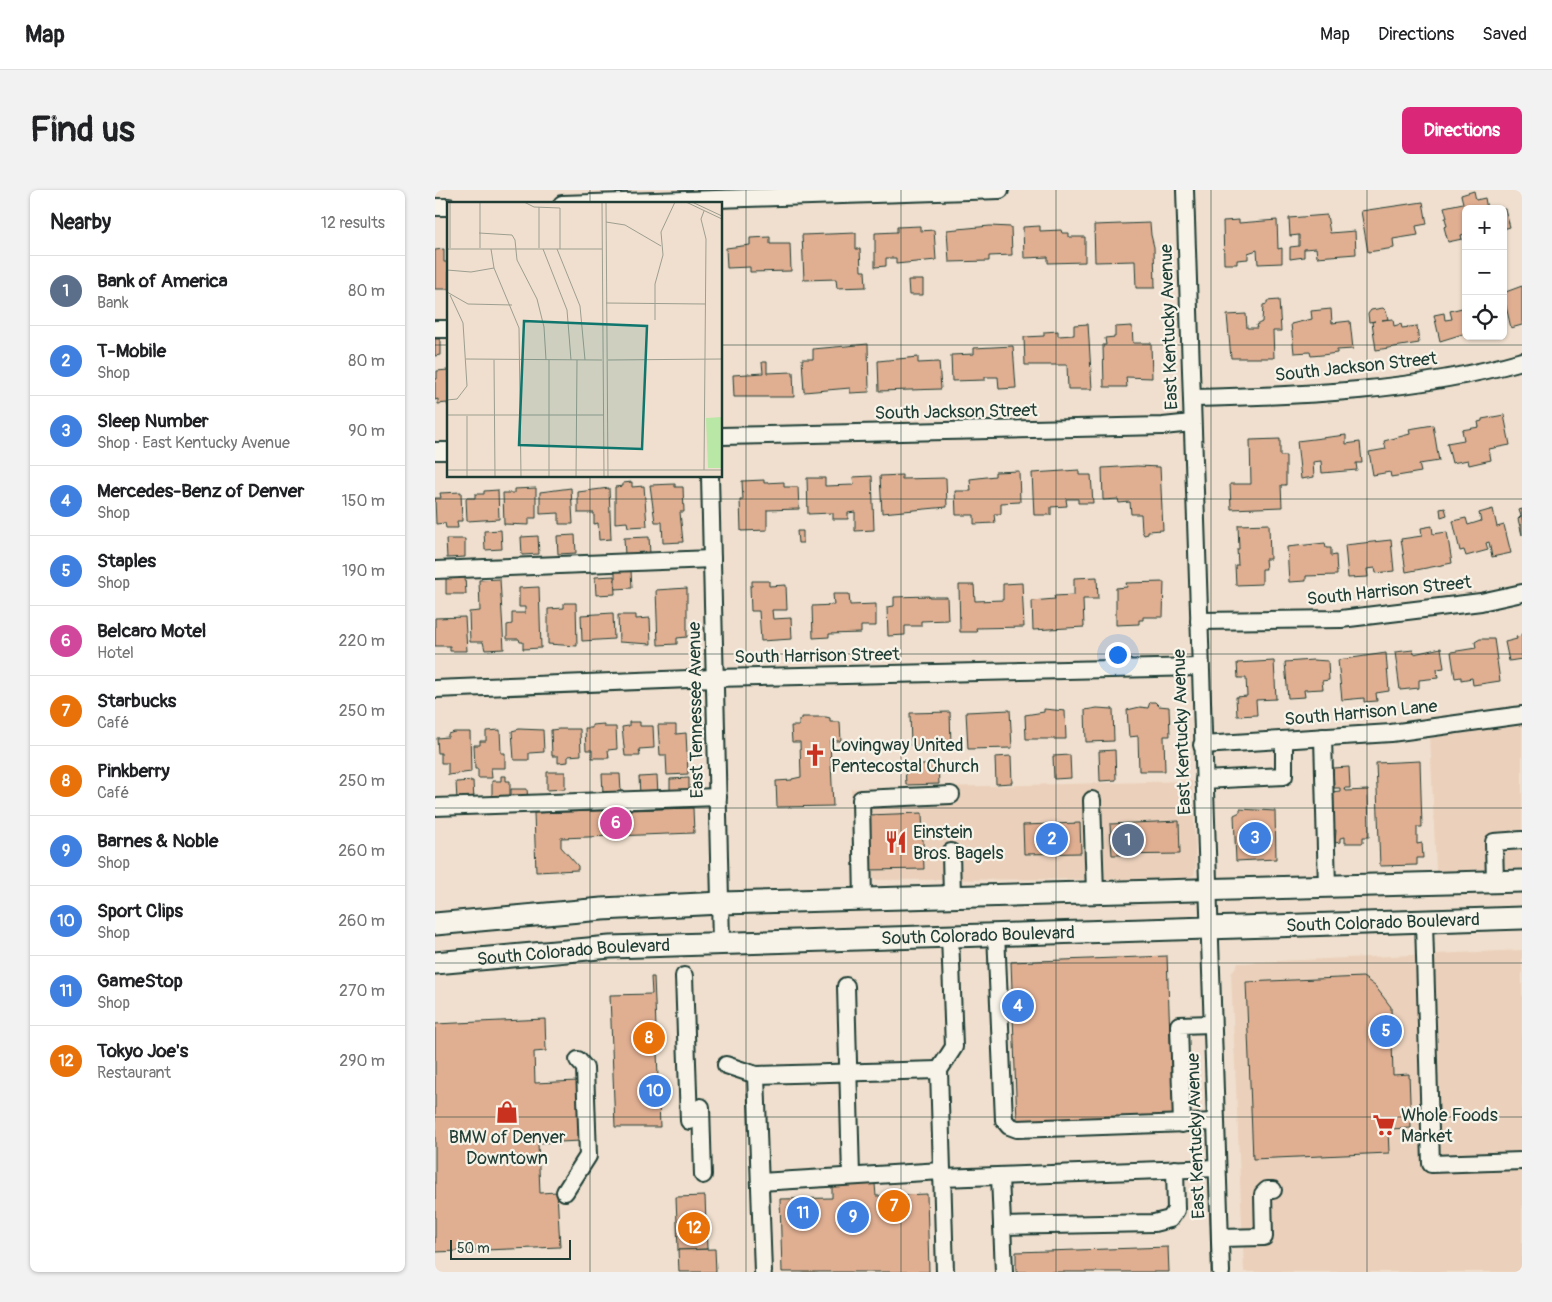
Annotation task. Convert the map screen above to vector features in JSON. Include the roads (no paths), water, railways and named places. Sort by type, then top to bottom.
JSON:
[{"type":"main road","name":"South Colorado Boulevard","points":[[435,924],[602,910],[721,904],[1522,881]]},
{"type":"main road","name":"South Colorado Boulevard","points":[[435,963],[610,946],[1522,918]]},
{"type":"street","points":[[607,202],[1000,190]]},
{"type":"street","name":"East Kentucky Avenue","points":[[1185,190],[1221,1272]]},
{"type":"street","name":"South Jackson Street","points":[[1192,398],[1303,396],[1476,374],[1522,360]]},
{"type":"street","name":"South Jackson Street","points":[[723,436],[1144,427],[1192,423]]},
{"type":"street","name":"East Tennessee Avenue","points":[[710,478],[721,942]]},
{"type":"street","points":[[435,570],[712,559]]},
{"type":"street","name":"South Harrison Street","points":[[1199,621],[1341,620],[1481,602],[1522,593]]},
{"type":"street","name":"South Harrison Street","points":[[435,688],[715,678],[1200,667]]},
{"type":"street","name":"South Harrison Lane","points":[[1202,745],[1391,733],[1522,715]]},
{"type":"street","points":[[1323,737],[1327,887]]},
{"type":"street","points":[[1204,780],[1284,776],[1284,740]]},
{"type":"street","points":[[863,900],[861,799],[951,795]]},
{"type":"street","points":[[435,807],[718,797]]},
{"type":"street","points":[[1092,800],[1095,894]]},
{"type":"street","points":[[1495,882],[1494,842],[1522,840]]},
{"type":"street","points":[[951,852],[952,897]]},
{"type":"street","points":[[1424,922],[1431,1164],[1522,1161]]},
{"type":"street","points":[[996,933],[1004,1120],[1009,1126],[1017,1130],[1216,1122]]},
{"type":"street","points":[[945,1272],[939,1070],[954,1046],[950,935]]},
{"type":"street","points":[[685,976],[689,1121]]},
{"type":"street","points":[[846,986],[851,1176]]},
{"type":"street","points":[[1182,1124],[1179,1024],[1212,1024]]},
{"type":"street","points":[[565,1192],[588,1156],[585,1068],[578,1060]]},
{"type":"street","points":[[726,1065],[756,1075],[939,1070]]},
{"type":"street","points":[[756,1075],[763,1272]]},
{"type":"street","points":[[701,1107],[703,1175]]},
{"type":"street","points":[[760,1182],[851,1176],[942,1174],[1000,1176],[1217,1168]]},
{"type":"street","points":[[1002,1226],[1155,1223],[1170,1219],[1175,1210],[1175,1169]]},
{"type":"street","points":[[1000,1176],[1004,1272]]},
{"type":"street","points":[[1220,1238],[1264,1237],[1263,1194],[1267,1190],[1273,1190]]},
{"type":"place","name":"Lovingway United Pentecostal Church","points":[[815,755]]},
{"type":"place","name":"Belcaro Motel","points":[[616,823]]},
{"type":"place","name":"Sleep Number","points":[[1255,838]]},
{"type":"place","name":"T-Mobile","points":[[1052,839]]},
{"type":"place","name":"Bank of America","points":[[1128,840]]},
{"type":"place","name":"Einstein Bros. Bagels","points":[[896,842]]},
{"type":"place","name":"Mercedes-Benz of Denver","points":[[1018,1006]]},
{"type":"place","name":"Staples","points":[[1386,1031]]},
{"type":"place","name":"Pinkberry","points":[[649,1038]]},
{"type":"place","name":"Sport Clips","points":[[655,1091]]},
{"type":"place","name":"BMW of Denver Downtown","points":[[507,1112]]},
{"type":"place","name":"Whole Foods Market","points":[[1384,1125]]},
{"type":"place","name":"Starbucks","points":[[894,1206]]},
{"type":"place","name":"GameStop","points":[[803,1213]]},
{"type":"place","name":"Barnes & Noble","points":[[853,1217]]},
{"type":"place","name":"Tokyo Joe's","points":[[694,1228]]}]
